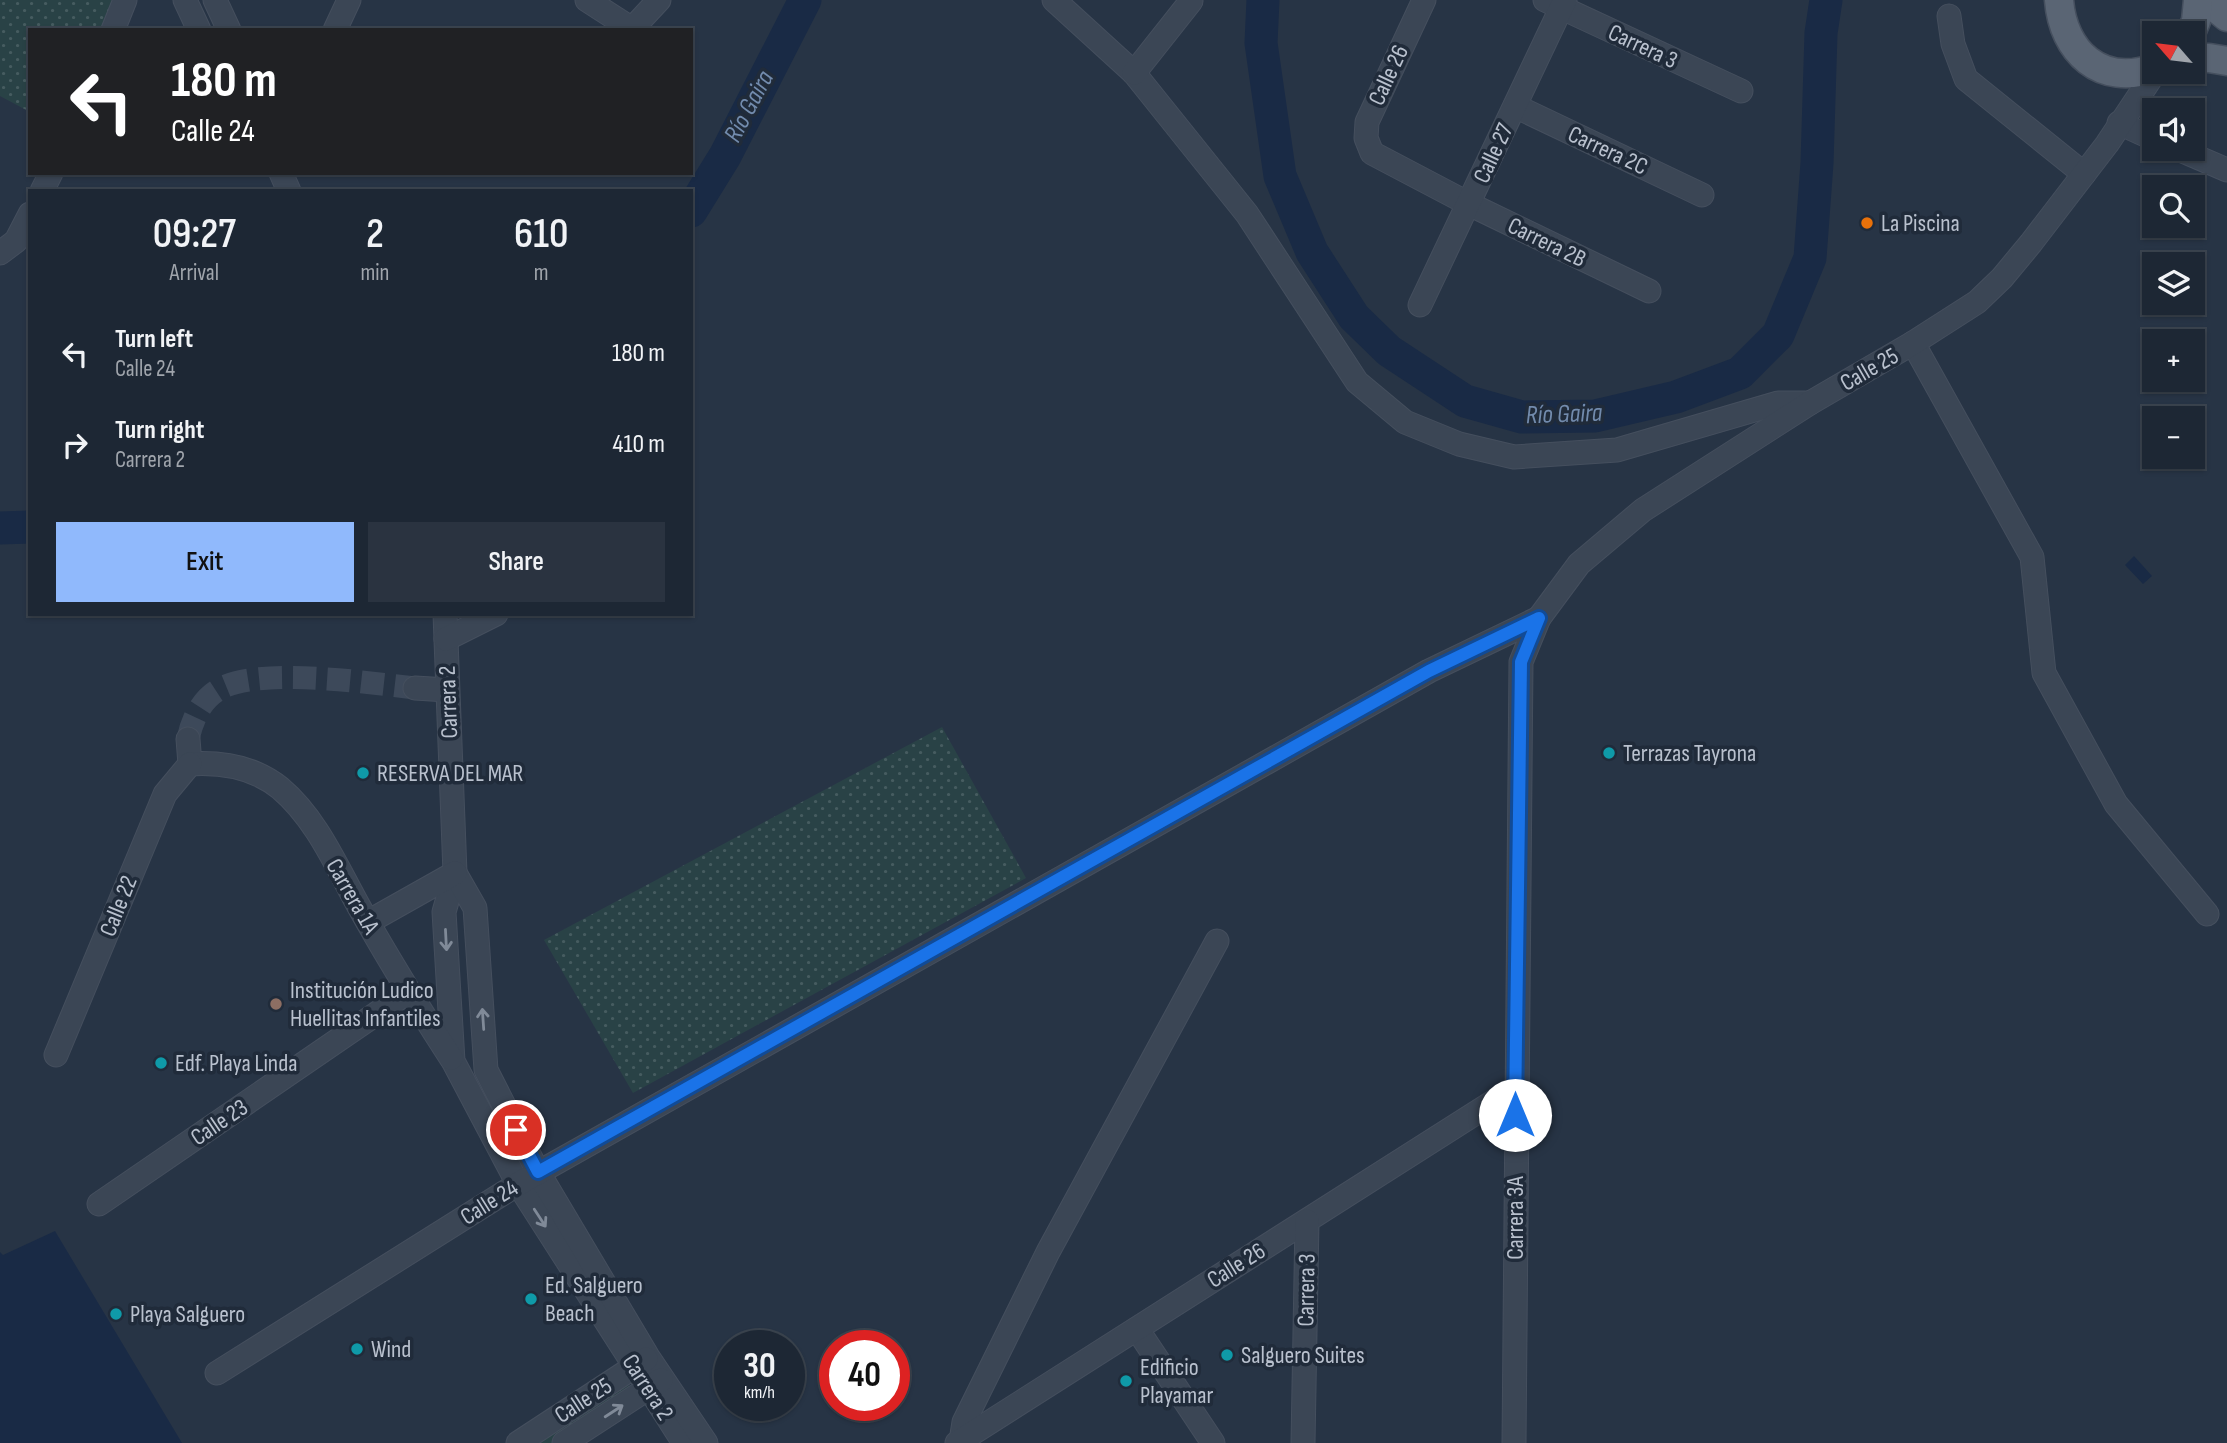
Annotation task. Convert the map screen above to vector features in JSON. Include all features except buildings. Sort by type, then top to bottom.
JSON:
[{"type":"main road","points":[[2059,0],[2060,19],[2068,38],[2081,55],[2098,67],[2118,73],[2142,72]]},
{"type":"main road","points":[[2196,21],[2198,0]]},
{"type":"main road","points":[[2206,0],[2227,17]]},
{"type":"main road","points":[[2205,58],[2227,61]]},
{"type":"street","points":[[114,28],[125,0]]},
{"type":"street","points":[[185,0],[198,28]]},
{"type":"street","points":[[215,0],[228,28]]},
{"type":"street","points":[[336,28],[349,0]]},
{"type":"street","points":[[587,0],[630,28]]},
{"type":"street","points":[[633,28],[659,0]]},
{"type":"street","points":[[1054,0],[1134,73],[1247,214],[1357,382],[1405,422],[1459,444],[1514,457],[1617,450],[1778,403],[1810,403]]},
{"type":"street","name":"Calle 26","points":[[1371,153],[1366,138],[1367,122],[1424,0]]},
{"type":"street","points":[[1134,73],[1191,1]]},
{"type":"street","name":"Carrera 3","points":[[1557,3],[1741,91]]},
{"type":"street","name":"Calle 27","points":[[1420,305],[1515,106],[1557,3]]},
{"type":"street","points":[[1949,16],[1953,44],[1966,79],[2084,174]]},
{"type":"street","points":[[2118,73],[2123,97],[2119,124],[2142,134]]},
{"type":"street","name":"Calle 25","points":[[1539,618],[1579,564],[1643,510],[1810,403],[1978,302],[2002,278],[2107,144],[2145,84]]},
{"type":"street","name":"Carrera 2C","points":[[1515,106],[1702,195]]},
{"type":"street","name":"Carrera 2B","points":[[1371,153],[1468,204],[1649,291]]},
{"type":"street","points":[[2205,161],[2227,170]]},
{"type":"street","points":[[0,253],[16,240],[28,218]]},
{"type":"street","points":[[1913,343],[2032,557],[2044,673],[2116,804],[2207,914]]},
{"type":"street","name":"Carrera 2","points":[[444,616],[455,873],[444,912],[453,1061],[518,1184],[656,1383],[706,1443]]},
{"type":"street","points":[[446,639],[492,616]]},
{"type":"street","name":"Carrera 3A","points":[[1514,1443],[1515,1088],[1521,662],[1539,618]]},
{"type":"street","name":"Calle 24","points":[[217,1373],[538,1172],[1429,671],[1539,618]]},
{"type":"street","points":[[415,688],[447,690]]},
{"type":"street","points":[[188,739],[190,764]]},
{"type":"street","name":"Carrera 1A","points":[[190,764],[214,762],[247,769],[279,787],[309,818],[408,992],[453,1061]]},
{"type":"street","name":"Calle 22","points":[[56,1055],[164,794],[190,764]]},
{"type":"street","points":[[368,922],[455,873]]},
{"type":"street","name":"Carrera 2","points":[[455,873],[475,908],[486,1070],[538,1172],[642,1362]]},
{"type":"street","points":[[959,1442],[964,1422],[1048,1252],[1217,941]]},
{"type":"street","name":"Calle 23","points":[[99,1204],[408,992]]},
{"type":"street","points":[[453,1061],[486,1070]]},
{"type":"street","name":"Calle 26","points":[[959,1442],[1515,1088]]},
{"type":"street","name":"Carrera 3","points":[[1304,1443],[1307,1221]]},
{"type":"street","points":[[1137,1329],[1213,1443]]},
{"type":"street","name":"Calle 25","points":[[518,1443],[642,1362]]},
{"type":"street","name":"Calle 25","points":[[564,1443],[656,1383]]},
{"type":"street","name":"Carrera 2","points":[[656,1383],[684,1443]]},
{"type":"green space","points":[[0,0],[114,0],[101,28],[28,28],[28,111],[0,96]]},
{"type":"green space","points":[[942,727],[1026,878],[633,1093],[544,940]]},
{"type":"green space","points":[[627,1382],[632,1392],[553,1443],[531,1443]]},
{"type":"water","points":[[2134,556],[2152,576],[2143,584],[2125,565]]},
{"type":"water","points":[[55,1231],[182,1443],[0,1443],[0,1252],[3,1255]]},
{"type":"waterway","name":"Río Gaira","points":[[693,208],[725,156],[805,0]]},
{"type":"waterway","name":"Río Gaira","points":[[1263,0],[1261,43],[1280,176],[1312,252],[1354,317],[1389,351],[1465,401],[1522,417],[1595,416],[1676,397],[1740,373],[1778,335],[1810,258],[1817,163],[1821,33],[1826,0]]},
{"type":"waterway","name":"Río Gaira","points":[[0,528],[28,527]]},
{"type":"tunnel","points":[[188,739],[195,718],[207,699],[218,690],[235,683],[258,679],[314,678],[415,688]]},
{"type":"place","name":"La Piscina","points":[[1867,223]]},
{"type":"place","name":"Terrazas Tayrona","points":[[1609,753]]},
{"type":"place","name":"RESERVA DEL MAR","points":[[363,773]]},
{"type":"place","name":"Institución Ludico Huellitas Infantiles","points":[[276,1004]]},
{"type":"place","name":"Edf. Playa Linda","points":[[161,1063]]},
{"type":"place","name":"Ed. Salguero Beach","points":[[531,1299]]},
{"type":"place","name":"Playa Salguero","points":[[116,1314]]},
{"type":"place","name":"Wind","points":[[357,1349]]},
{"type":"place","name":"Salguero Suites","points":[[1227,1355]]},
{"type":"place","name":"Edificio Playamar","points":[[1126,1381]]},
{"type":"route","points":[[516,1130],[538,1172],[1429,671],[1539,618],[1521,662],[1515,1115]]}]
